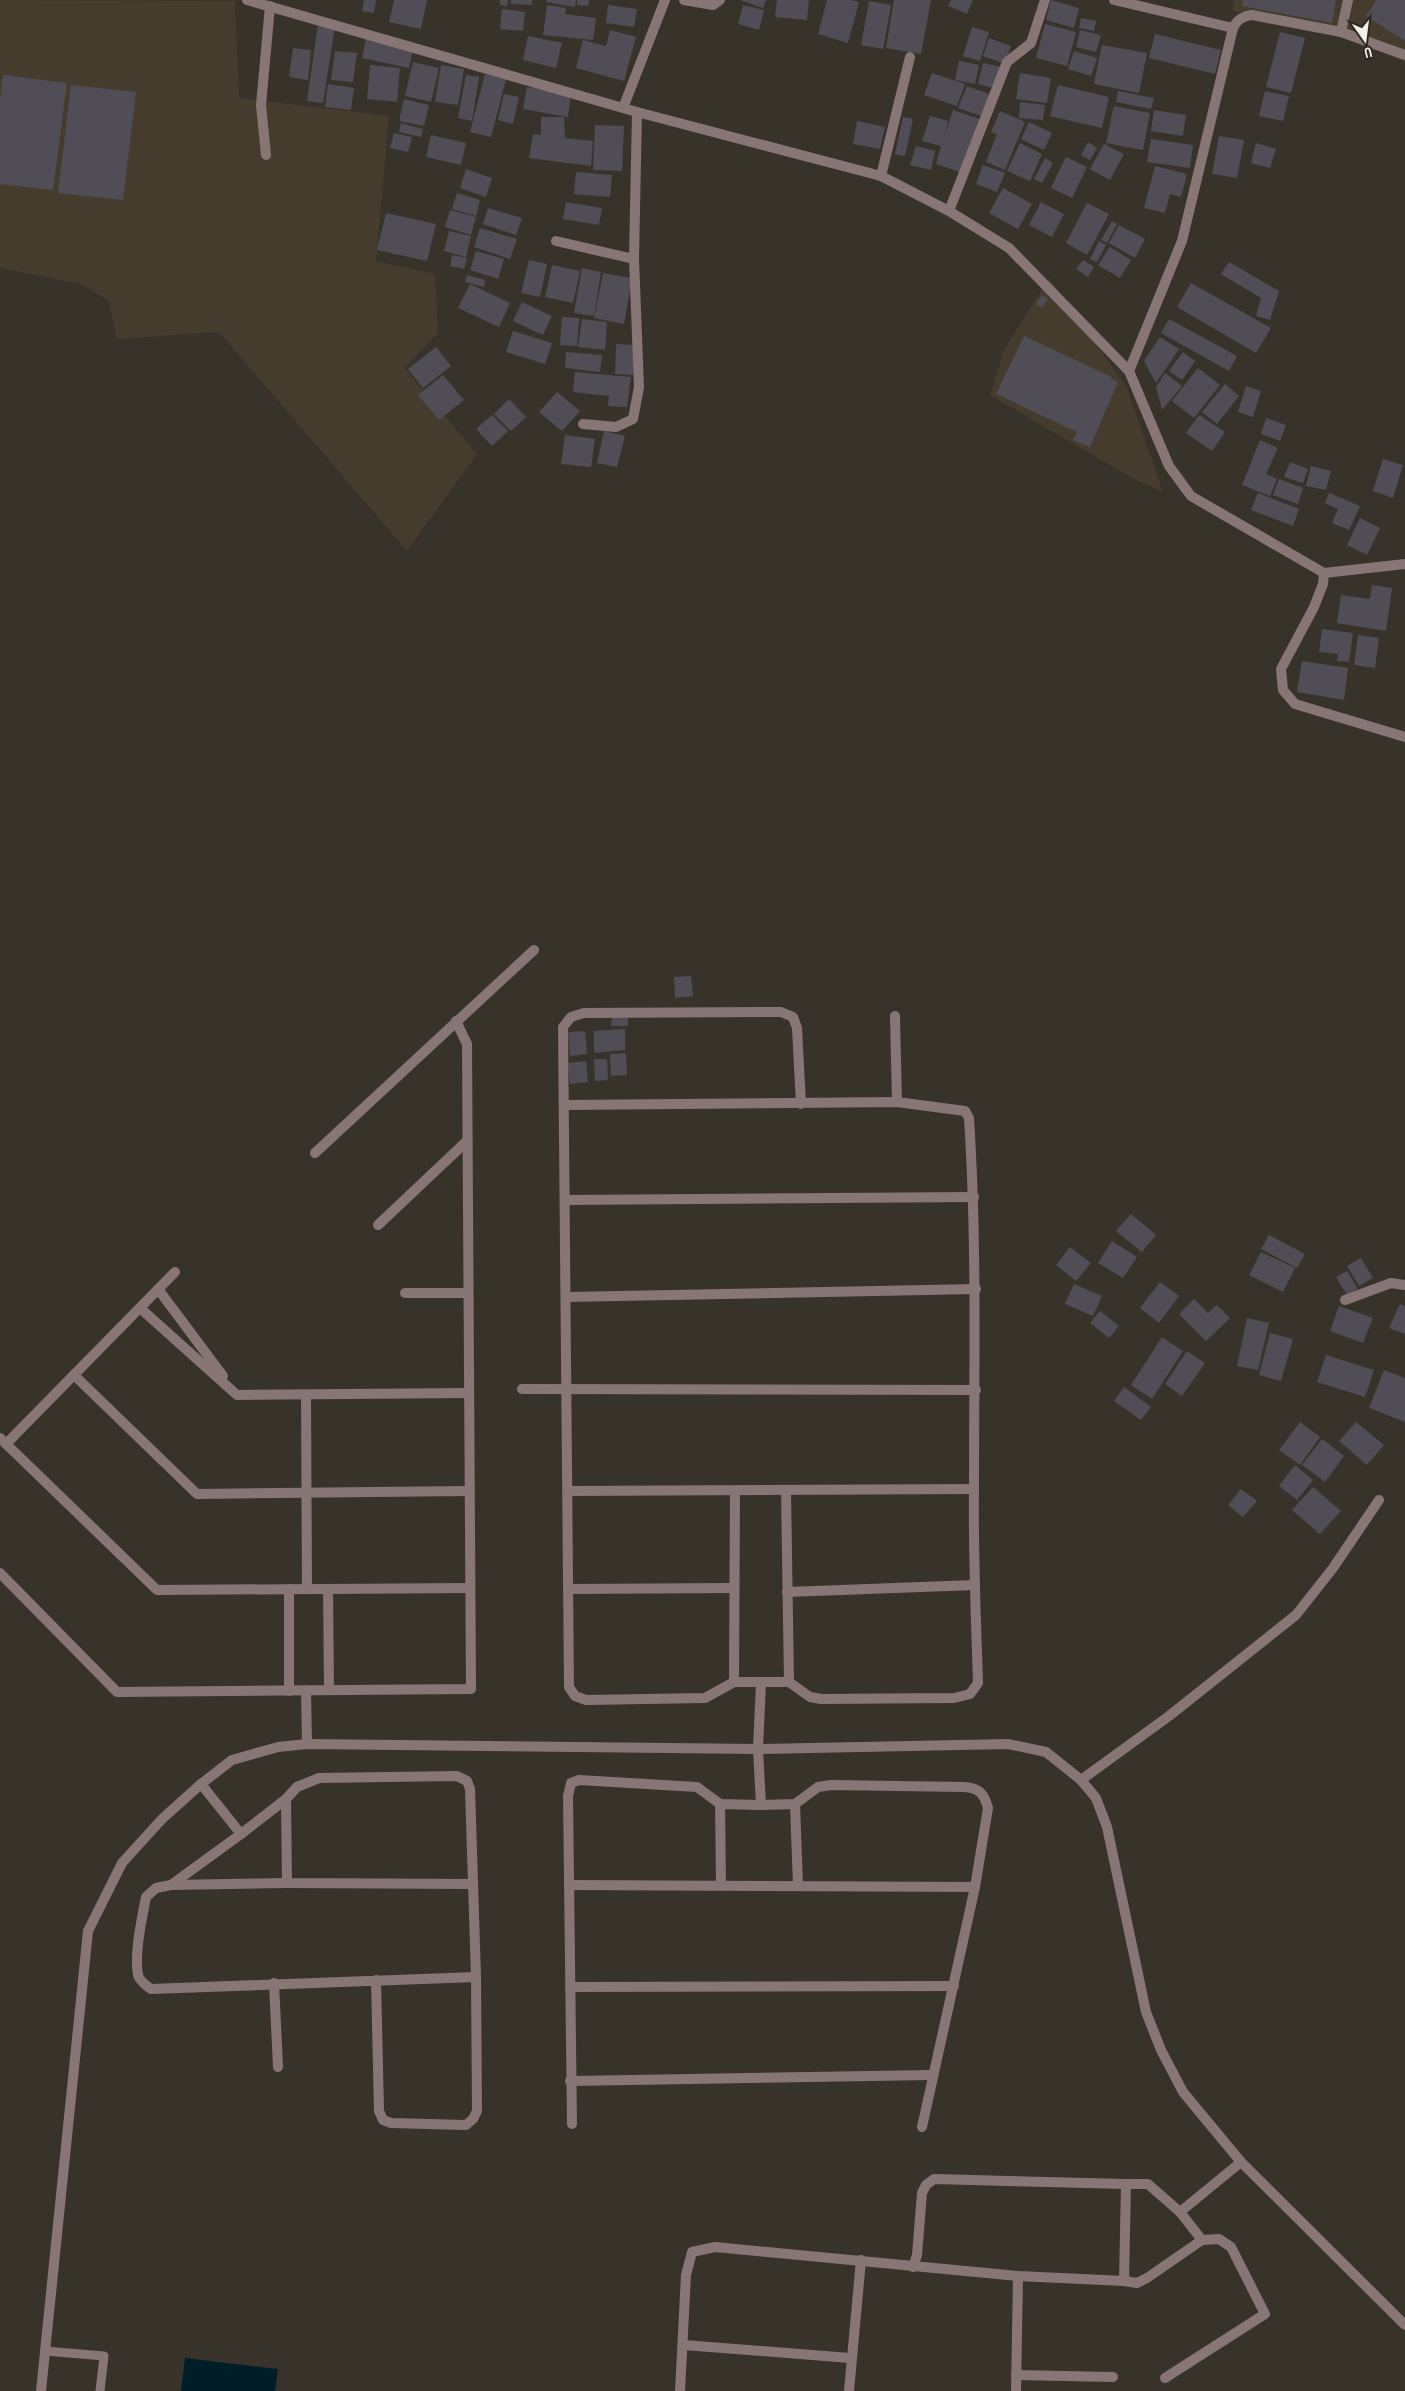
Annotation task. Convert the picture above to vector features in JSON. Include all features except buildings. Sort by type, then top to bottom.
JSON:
[{"type":"street","points":[[247,0],[637,112],[881,176],[949,211],[1009,248],[1129,371],[1169,466],[1191,496],[1324,573],[1405,564]]},
{"type":"street","points":[[623,108],[666,0]]},
{"type":"street","points":[[684,0],[713,5],[720,0]]},
{"type":"street","points":[[949,211],[1008,62],[1032,43],[1045,0]]},
{"type":"street","points":[[1114,0],[1232,28]]},
{"type":"street","points":[[1340,32],[1348,0]]},
{"type":"street","points":[[266,155],[261,105],[270,6]]},
{"type":"street","points":[[1129,371],[1182,241],[1232,28],[1241,18],[1252,15],[1340,32],[1405,55]]},
{"type":"street","points":[[881,176],[910,57]]},
{"type":"street","points":[[583,424],[616,427],[633,419],[638,387],[634,259],[637,112]]},
{"type":"street","points":[[556,241],[634,259]]},
{"type":"street","points":[[1324,573],[1323,584],[1314,607],[1281,669],[1283,690],[1295,704],[1405,737]]},
{"type":"street","points":[[315,1153],[534,950]]},
{"type":"street","points":[[565,1105],[801,1104],[897,1102],[965,1112],[969,1118],[974,1197],[976,1289],[974,1489],[978,1683],[970,1694],[954,1698],[821,1699],[810,1697],[789,1682],[734,1682],[705,1698],[586,1700],[575,1696],[569,1686],[563,1027],[572,1017],[584,1013],[781,1012],[793,1017],[797,1028],[801,1104]]},
{"type":"street","points":[[895,1016],[897,1102]]},
{"type":"street","points":[[0,1573],[117,1692],[471,1689],[467,1044],[456,1021]]},
{"type":"street","points":[[378,1225],[467,1141]]},
{"type":"street","points":[[566,1200],[974,1197]]},
{"type":"street","points":[[175,1272],[74,1375],[3,1441],[157,1590],[470,1588]]},
{"type":"street","points":[[1344,1300],[1391,1283],[1405,1284]]},
{"type":"street","points":[[158,1289],[237,1395]]},
{"type":"street","points":[[566,1297],[976,1289]]},
{"type":"street","points":[[406,1293],[468,1293]]},
{"type":"street","points":[[140,1308],[237,1395],[469,1393]]},
{"type":"street","points":[[74,1375],[197,1494],[470,1491]]},
{"type":"street","points":[[522,1389],[976,1390]]},
{"type":"street","points":[[306,1394],[307,1589]]},
{"type":"street","points":[[568,1491],[974,1489]]},
{"type":"street","points":[[786,1490],[789,1682]]},
{"type":"street","points":[[734,1682],[735,1491]]},
{"type":"street","points":[[1081,1780],[1169,1716],[1296,1615],[1333,1568],[1379,1500]]},
{"type":"street","points":[[787,1592],[975,1585]]},
{"type":"street","points":[[568,1589],[734,1588]]},
{"type":"street","points":[[328,1589],[329,1690]]},
{"type":"street","points":[[288,1590],[289,1690]]},
{"type":"street","points":[[761,1683],[758,1749],[761,1805]]},
{"type":"street","points":[[306,1690],[307,1744]]},
{"type":"street","points":[[41,2391],[88,1930],[122,1863],[162,1819],[201,1784],[232,1760],[278,1747],[307,1744],[758,1749],[1008,1744],[1046,1752],[1081,1780],[1096,1798],[1108,1827],[1146,2012],[1161,2050],[1183,2092],[1242,2162],[1405,2325]]},
{"type":"street","points":[[171,1885],[241,1834],[286,1799],[297,1787],[319,1778],[457,1776],[467,1781],[470,1790],[476,1977],[477,2111],[473,2119],[466,2125],[391,2123],[383,2120],[379,2112],[376,1980]]},
{"type":"street","points":[[572,2124],[568,1796],[571,1783],[580,1780],[697,1787],[720,1804],[795,1804],[818,1787],[831,1785],[975,1788],[984,1796],[988,1808],[975,1887],[922,2127]]},
{"type":"street","points":[[201,1784],[241,1834]]},
{"type":"street","points":[[286,1799],[287,1883]]},
{"type":"street","points":[[720,1804],[721,1885]]},
{"type":"street","points":[[795,1804],[798,1886]]},
{"type":"street","points":[[472,1884],[287,1883],[171,1885],[156,1888],[146,1896],[140,1932],[138,1976],[144,1984],[152,1989],[476,1977]]},
{"type":"street","points":[[569,1885],[975,1887]]},
{"type":"street","points":[[274,1983],[278,2067]]},
{"type":"street","points":[[570,1986],[954,1986]]},
{"type":"street","points":[[570,2080],[932,2076]]},
{"type":"street","points":[[1180,2212],[1242,2162]]},
{"type":"street","points":[[913,2267],[917,2255],[922,2193],[926,2185],[934,2179],[1148,2184],[1180,2212],[1202,2240]]},
{"type":"street","points":[[1124,2281],[1126,2184]]},
{"type":"street","points":[[680,2391],[684,2345],[686,2275],[692,2252],[715,2247],[1018,2276],[1137,2283],[1202,2240],[1219,2238],[1231,2247],[1265,2314],[1164,2378]]},
{"type":"street","points":[[849,2391],[850,2358],[861,2260]]},
{"type":"street","points":[[1016,2391],[1018,2276]]},
{"type":"street","points":[[684,2345],[850,2358]]},
{"type":"street","points":[[1016,2375],[1113,2378]]},
{"type":"lane","points":[[45,2351],[104,2356],[100,2391]]},
{"type":"shaded area","points":[[0,0],[235,1],[239,98],[389,116],[376,261],[435,274],[438,333],[404,368],[477,454],[407,551],[219,332],[117,339],[108,300],[81,284],[0,268]]},
{"type":"shaded area","points":[[1234,0],[1405,0],[1405,62],[1318,26],[1232,11]]},
{"type":"shaded area","points":[[1049,278],[1127,388],[1163,492],[1134,479],[990,395],[1004,350]]},
{"type":"water","points":[[185,2358],[278,2369],[275,2391],[181,2391]]}]
